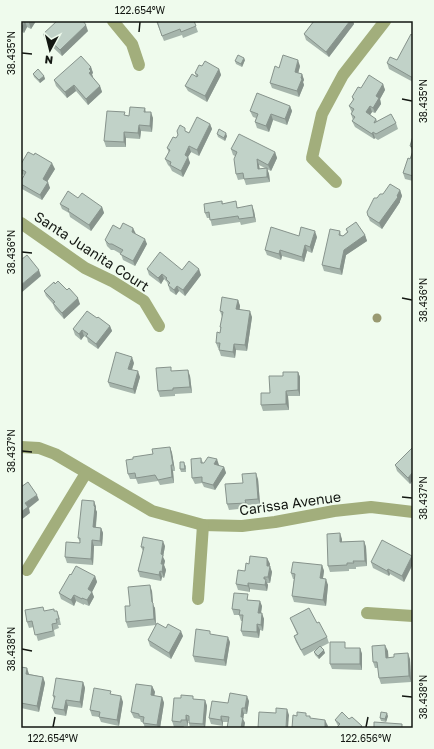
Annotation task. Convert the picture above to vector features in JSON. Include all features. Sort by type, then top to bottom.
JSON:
[{"type":"street","points":[[113,21],[132,44],[139,65]]},
{"type":"street","points":[[336,182],[312,158],[322,114],[343,75],[385,21]]},
{"type":"street","name":"Santa Juanita Court","points":[[21,223],[86,268],[112,281],[144,301],[159,326]]},
{"type":"street","name":"Carissa Avenue","points":[[21,447],[39,448],[55,454],[152,511],[203,525],[242,526],[275,522],[334,511],[371,507],[413,512]]},
{"type":"street","points":[[27,570],[86,473]]},
{"type":"street","points":[[198,599],[203,525]]},
{"type":"street","points":[[367,613],[413,616]]},
{"type":"building","points":[[21,21],[25,21],[22,27],[21,26]]},
{"type":"building","points":[[57,21],[83,21],[86,25],[60,50],[43,34]]},
{"type":"building","points":[[157,21],[194,21],[196,26],[181,32],[180,29],[162,36]]},
{"type":"building","points":[[314,21],[350,21],[326,52],[304,34]]},
{"type":"building","points":[[411,34],[413,36],[413,78],[387,63],[390,57],[397,60]]},
{"type":"building","points":[[238,55],[244,58],[241,64],[235,61]]},
{"type":"building","points":[[283,55],[298,60],[295,72],[302,74],[302,79],[297,91],[270,83],[275,66],[279,68]]},
{"type":"building","points":[[81,56],[91,67],[89,69],[91,71],[89,73],[100,86],[86,99],[74,85],[65,92],[54,80]]},
{"type":"building","points":[[205,61],[219,69],[205,96],[185,86],[192,74],[197,77],[198,75],[195,73],[199,65],[202,66]]},
{"type":"building","points":[[38,69],[44,76],[39,80],[33,74]]},
{"type":"building","points":[[369,75],[383,84],[376,96],[379,98],[373,108],[370,106],[366,112],[376,119],[374,123],[391,114],[396,123],[376,134],[373,132],[372,134],[352,121],[355,117],[351,114],[354,109],[349,106],[354,99],[352,97],[358,87],[361,88]]},
{"type":"building","points":[[257,93],[290,106],[285,119],[271,114],[266,126],[255,122],[258,114],[250,111]]},
{"type":"building","points":[[130,107],[145,108],[144,112],[151,112],[150,126],[139,125],[138,133],[124,132],[124,142],[104,141],[107,111],[125,112],[124,115],[129,116]]},
{"type":"building","points":[[197,117],[210,124],[197,150],[189,146],[185,155],[188,157],[181,171],[170,165],[171,162],[165,159],[170,150],[167,148],[173,137],[176,138],[178,135],[177,131],[180,125],[189,133]]},
{"type":"building","points":[[219,129],[226,133],[224,138],[217,134]]},
{"type":"building","points":[[239,134],[275,152],[268,165],[257,159],[258,169],[267,168],[267,177],[244,179],[243,173],[236,174],[234,159],[237,152],[231,149]]},
{"type":"building","points":[[413,136],[413,147],[410,146]]},
{"type":"building","points":[[413,151],[413,176],[403,173],[408,158],[410,159]]},
{"type":"building","points":[[28,152],[34,155],[35,153],[52,163],[43,179],[48,182],[40,195],[21,184],[26,172],[21,169],[21,164]]},
{"type":"building","points":[[390,184],[400,190],[397,196],[398,197],[379,223],[368,216],[367,212],[374,198],[377,198],[380,194],[383,194]]},
{"type":"building","points":[[68,191],[78,198],[82,193],[102,207],[89,225],[68,211],[69,209],[60,204]]},
{"type":"building","points":[[222,201],[222,204],[236,201],[237,208],[252,205],[254,217],[239,219],[238,216],[210,220],[209,212],[205,213],[204,204]]},
{"type":"building","points":[[356,222],[365,235],[344,250],[340,269],[322,265],[330,229],[340,231],[339,235],[343,236],[348,232],[346,229]]},
{"type":"building","points":[[123,223],[133,228],[132,232],[145,239],[133,261],[120,254],[123,250],[109,244],[105,240],[113,225],[120,229]]},
{"type":"building","points":[[271,227],[299,236],[301,227],[315,231],[310,247],[305,245],[302,257],[280,250],[279,254],[265,250]]},
{"type":"building","points":[[160,252],[182,270],[189,261],[199,269],[183,290],[177,286],[174,290],[168,285],[170,283],[162,274],[158,278],[147,269]]},
{"type":"building","points":[[27,255],[39,270],[21,285],[21,260]]},
{"type":"building","points":[[58,281],[67,290],[69,288],[78,298],[62,313],[53,303],[55,302],[44,291],[54,282],[55,284]]},
{"type":"building","points":[[222,297],[238,300],[236,309],[250,311],[245,345],[234,344],[233,352],[219,350],[220,343],[216,343],[217,332],[220,333],[223,312],[220,311]]},
{"type":"building","points":[[87,311],[110,326],[96,344],[86,336],[88,334],[82,330],[79,334],[73,329]]},
{"type":"building","points":[[116,352],[132,357],[128,369],[138,371],[133,389],[108,382]]},
{"type":"building","points":[[171,367],[171,371],[188,370],[190,387],[158,391],[156,368]]},
{"type":"building","points":[[283,372],[298,372],[298,390],[286,391],[286,404],[261,405],[261,393],[270,393],[269,376],[283,376]]},
{"type":"building","points":[[170,447],[173,465],[171,465],[172,477],[158,480],[155,475],[136,478],[135,473],[128,474],[126,460],[133,459],[133,457],[153,454],[152,449]]},
{"type":"building","points":[[413,447],[413,474],[412,473],[408,478],[395,465]]},
{"type":"building","points":[[208,457],[217,459],[214,464],[224,467],[213,485],[202,482],[202,477],[192,478],[191,459],[201,458],[201,463],[204,463]]},
{"type":"building","points":[[180,462],[184,462],[185,469],[180,469]]},
{"type":"building","points":[[256,473],[258,499],[245,500],[246,503],[227,504],[225,484],[243,483],[242,474]]},
{"type":"building","points":[[28,482],[37,495],[25,503],[28,507],[21,512],[21,487]]},
{"type":"building","points":[[82,500],[94,501],[95,507],[93,527],[101,528],[100,541],[92,540],[91,559],[65,557],[66,542],[80,543],[80,538],[78,538]]},
{"type":"building","points":[[340,533],[340,542],[364,541],[365,561],[353,561],[354,563],[347,563],[347,565],[328,566],[327,534]]},
{"type":"building","points":[[143,537],[163,541],[161,554],[163,555],[161,564],[163,564],[162,572],[160,571],[159,575],[138,571],[144,547],[141,547]]},
{"type":"building","points":[[382,540],[412,556],[402,576],[388,569],[387,571],[371,562]]},
{"type":"building","points":[[250,556],[267,558],[267,566],[270,566],[268,577],[264,577],[264,579],[266,579],[265,585],[248,583],[248,586],[236,584],[238,570],[245,571],[246,563],[249,564]]},
{"type":"building","points":[[293,562],[322,565],[320,578],[326,579],[323,600],[292,596],[295,574],[291,573]]},
{"type":"building","points":[[76,566],[95,576],[88,589],[92,592],[87,600],[74,595],[71,600],[59,593]]},
{"type":"building","points":[[150,585],[154,619],[126,622],[125,606],[130,606],[128,587]]},
{"type":"building","points":[[234,593],[248,594],[247,600],[260,601],[258,613],[262,613],[261,625],[257,624],[257,632],[241,631],[243,615],[239,615],[240,610],[232,609]]},
{"type":"building","points":[[43,607],[44,611],[54,609],[54,611],[57,611],[59,619],[56,619],[57,623],[52,624],[53,631],[35,635],[32,621],[27,622],[25,610]]},
{"type":"building","points":[[309,608],[327,637],[301,650],[294,636],[298,634],[290,618]]},
{"type":"building","points":[[157,623],[166,628],[168,624],[181,631],[169,653],[148,640]]},
{"type":"building","points":[[196,629],[210,631],[210,634],[228,637],[224,660],[193,656]]},
{"type":"building","points":[[330,642],[345,642],[345,648],[360,648],[360,664],[330,664]]},
{"type":"building","points":[[385,645],[386,658],[394,657],[394,654],[408,653],[409,676],[379,678],[377,662],[373,662],[372,646]]},
{"type":"building","points":[[320,646],[324,650],[318,656],[314,652]]},
{"type":"building","points":[[21,667],[27,668],[26,674],[43,677],[37,706],[21,703]]},
{"type":"building","points":[[56,678],[83,682],[80,702],[66,700],[64,710],[52,708],[55,696],[53,696]]},
{"type":"building","points":[[136,684],[152,686],[151,695],[162,697],[157,725],[143,723],[144,717],[131,712]]},
{"type":"building","points":[[94,688],[111,691],[110,694],[121,696],[117,720],[99,717],[100,712],[90,710]]},
{"type":"building","points":[[230,693],[247,696],[245,708],[242,708],[241,717],[243,717],[241,728],[227,728],[229,717],[221,716],[221,720],[209,718],[212,701],[228,703]]},
{"type":"building","points":[[181,695],[193,696],[193,699],[205,700],[203,724],[189,723],[189,716],[186,715],[186,720],[181,720],[181,722],[172,721],[174,698],[181,698]]},
{"type":"building","points":[[276,708],[287,709],[286,728],[258,728],[259,712],[276,713]]},
{"type":"building","points":[[297,712],[306,713],[306,716],[310,716],[310,718],[325,720],[325,728],[292,728],[293,715],[297,716]]},
{"type":"building","points":[[342,712],[349,719],[352,717],[362,726],[359,728],[336,728],[340,724],[335,720]]},
{"type":"building","points":[[381,712],[387,713],[385,719],[380,718]]},
{"type":"building","points":[[374,722],[402,724],[402,728],[374,728]]}]
